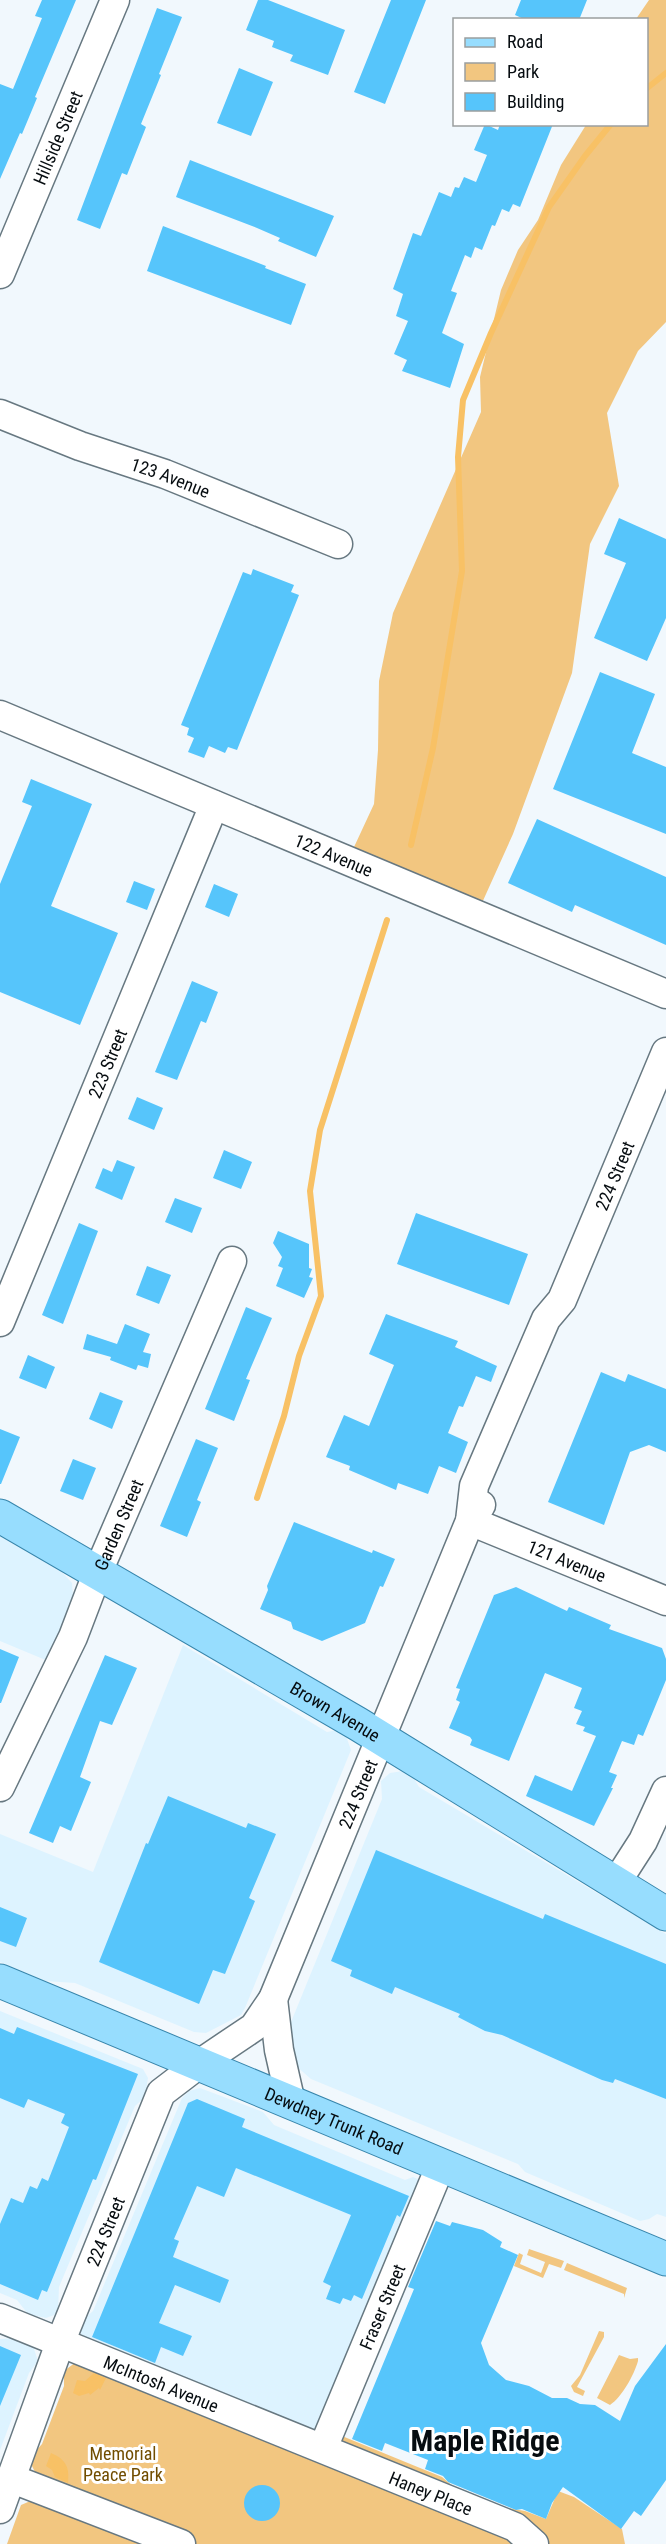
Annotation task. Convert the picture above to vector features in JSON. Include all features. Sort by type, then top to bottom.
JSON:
[{"type":"main road","name":"Brown Avenue","points":[[0,1516],[379,1737],[666,1914]]},
{"type":"main road","name":"Dewdney Trunk Road","points":[[0,1982],[440,2167],[666,2259]]},
{"type":"street","name":"Hillside Street","points":[[0,274],[115,0]]},
{"type":"street","name":"123 Avenue","points":[[0,414],[80,446],[165,474],[338,544]]},
{"type":"street","name":"122 Avenue","points":[[0,716],[666,994]]},
{"type":"street","name":"223 Street","points":[[0,1322],[214,805]]},
{"type":"street","name":"224 Street","points":[[0,2509],[60,2343],[161,2093],[254,2027],[273,1999],[379,1737],[470,1521],[474,1486],[546,1319],[562,1300],[666,1052]]},
{"type":"street","name":"Garden Street","points":[[0,1787],[73,1637],[232,1260]]},
{"type":"street","name":"121 Avenue","points":[[470,1521],[666,1602]]},
{"type":"street","points":[[616,1882],[643,1841],[666,1791]]},
{"type":"street","name":"224 Street","points":[[273,1999],[279,2050],[291,2103]]},
{"type":"street","name":"Fraser Street","points":[[323,2448],[440,2167]]},
{"type":"street","name":"McIntosh Avenue","points":[[0,2318],[323,2448]]},
{"type":"street","name":"Haney Place","points":[[323,2448],[515,2527],[534,2544]]},
{"type":"street","points":[[10,2478],[181,2544]]},
{"type":"shaded area","points":[[0,1535],[60,1570],[72,1583],[73,1596],[48,1661],[0,1641]]},
{"type":"shaded area","points":[[183,1645],[327,1732],[338,1730],[346,1736],[351,1750],[245,2008],[241,2015],[206,2033],[194,2032],[75,1983],[45,1981],[0,1962],[0,1834],[93,1872]]},
{"type":"shaded area","points":[[403,1771],[413,1777],[419,1787],[666,1934],[666,2217],[657,2214],[640,2221],[525,2172],[518,2164],[311,2079],[295,2065],[289,2027],[382,1799],[381,1781],[390,1773]]},
{"type":"shaded area","points":[[0,2011],[143,2069],[148,2078],[145,2097],[135,2106],[59,2287],[58,2311],[46,2318],[28,2314],[17,2300],[0,2293]]},
{"type":"shaded area","points":[[200,2088],[263,2112],[274,2125],[405,2180],[413,2177],[420,2180],[320,2433],[201,2389],[200,2383],[188,2379],[182,2381],[83,2338],[81,2334],[80,2327],[84,2319],[93,2311],[182,2098],[189,2091]]},
{"type":"shaded area","points":[[16,2338],[33,2346],[38,2361],[29,2373],[0,2450],[0,2339]]},
{"type":"shaded area","points":[[94,2373],[106,2378],[100,2390],[99,2388],[90,2395],[89,2393],[79,2396],[73,2393],[77,2380],[85,2381]]},
{"type":"shaded area","points":[[51,2453],[66,2464],[68,2483],[55,2477],[52,2470],[46,2466]]},
{"type":"green space","points":[[649,0],[666,0],[666,322],[638,351],[607,413],[619,486],[590,544],[572,673],[513,834],[477,914],[348,860],[374,804],[378,750],[379,681],[393,613],[481,412],[480,377],[501,290],[518,250],[538,220],[561,165],[585,126],[648,126],[648,18],[637,18]]},
{"type":"green space","points":[[529,2249],[564,2261],[561,2268],[549,2264],[543,2278],[514,2266],[519,2253],[523,2255],[520,2264],[541,2273],[545,2262],[527,2255]]},
{"type":"green space","points":[[567,2263],[627,2288],[624,2298],[624,2294],[564,2270]]},
{"type":"green space","points":[[599,2331],[604,2332],[604,2337],[577,2387],[585,2391],[583,2396],[574,2392],[571,2386],[580,2375]]},
{"type":"green space","points":[[619,2355],[630,2359],[638,2358],[638,2361],[627,2385],[610,2405],[597,2398]]},
{"type":"green space","name":"Memorial Peace Park","points":[[76,2362],[332,2458],[342,2436],[442,2477],[472,2502],[525,2511],[546,2519],[558,2491],[574,2497],[622,2529],[625,2544],[7,2544],[21,2505],[35,2499],[37,2476],[31,2464],[34,2453],[42,2444],[64,2386],[64,2371]]},
{"type":"building","points":[[42,0],[76,0],[22,134],[20,133],[0,179],[0,84],[13,89],[42,18],[35,16]]},
{"type":"building","points":[[258,0],[268,0],[345,30],[328,75],[290,61],[293,55],[272,47],[274,41],[246,30]]},
{"type":"building","points":[[391,0],[426,0],[385,104],[354,92]]},
{"type":"building","points":[[521,0],[587,0],[580,18],[522,18],[515,15]]},
{"type":"building","points":[[157,8],[182,17],[141,124],[146,127],[127,175],[122,173],[100,229],[77,220]]},
{"type":"building","points":[[239,68],[273,82],[251,136],[217,123]]},
{"type":"building","points":[[484,126],[498,130],[499,126],[552,126],[520,207],[513,204],[509,212],[502,209],[495,226],[492,225],[482,250],[475,247],[471,258],[465,255],[451,291],[457,293],[442,333],[464,344],[450,388],[402,371],[407,360],[394,354],[408,321],[396,316],[403,294],[393,289],[413,233],[421,236],[439,192],[451,197],[455,187],[459,188],[464,177],[476,182],[487,155],[474,150]]},
{"type":"building","points":[[190,160],[334,216],[316,257],[278,241],[280,238],[257,228],[176,197]]},
{"type":"building","points":[[163,226],[306,284],[291,325],[147,271]]},
{"type":"building","points":[[619,518],[666,539],[666,618],[647,661],[594,638],[626,563],[604,554]]},
{"type":"building","points":[[253,569],[294,585],[291,592],[299,595],[237,750],[228,747],[225,753],[209,746],[204,758],[188,752],[194,738],[187,735],[189,728],[181,725],[243,572],[251,575]]},
{"type":"building","points":[[600,672],[655,694],[632,753],[666,767],[666,834],[553,789]]},
{"type":"building","points":[[31,779],[92,804],[51,906],[118,933],[80,1025],[0,992],[0,884],[32,806],[22,802]]},
{"type":"building","points":[[537,819],[666,877],[666,945],[575,905],[572,912],[508,883]]},
{"type":"building","points":[[134,881],[155,889],[147,910],[126,902]]},
{"type":"building","points":[[214,884],[238,894],[229,917],[205,907]]},
{"type":"building","points":[[192,981],[218,992],[206,1023],[201,1021],[177,1080],[155,1072]]},
{"type":"building","points":[[137,1097],[163,1108],[154,1130],[128,1119]]},
{"type":"building","points":[[224,1150],[252,1162],[241,1189],[213,1178]]},
{"type":"building","points":[[117,1160],[135,1167],[122,1200],[95,1188],[103,1168],[112,1172]]},
{"type":"building","points":[[175,1198],[202,1208],[192,1233],[165,1222]]},
{"type":"building","points":[[416,1213],[528,1254],[509,1305],[397,1264]]},
{"type":"building","points":[[79,1223],[98,1231],[63,1324],[42,1315]]},
{"type":"building","points":[[278,1231],[309,1244],[309,1268],[312,1269],[309,1277],[313,1278],[304,1298],[276,1286],[283,1268],[278,1266],[282,1257],[273,1243]]},
{"type":"building","points":[[147,1266],[171,1275],[159,1304],[136,1295]]},
{"type":"building","points":[[246,1307],[272,1318],[246,1379],[250,1380],[234,1421],[205,1409]]},
{"type":"building","points":[[386,1314],[458,1341],[455,1347],[497,1366],[491,1382],[476,1376],[463,1407],[459,1406],[448,1433],[468,1442],[456,1473],[439,1466],[428,1494],[398,1483],[396,1490],[349,1470],[350,1466],[326,1457],[344,1415],[369,1426],[394,1365],[369,1354]]},
{"type":"building","points":[[125,1324],[150,1334],[143,1352],[151,1354],[148,1368],[138,1365],[136,1370],[110,1360],[111,1357],[83,1349],[87,1334],[117,1344]]},
{"type":"building","points":[[28,1355],[55,1367],[46,1389],[19,1378]]},
{"type":"building","points":[[601,1372],[625,1382],[628,1374],[666,1389],[666,1452],[649,1445],[630,1452],[604,1525],[548,1502]]},
{"type":"building","points":[[100,1392],[123,1401],[112,1429],[89,1419]]},
{"type":"building","points":[[0,1429],[20,1437],[1,1484],[0,1484]]},
{"type":"building","points":[[196,1439],[218,1448],[197,1500],[201,1502],[187,1537],[160,1526]]},
{"type":"building","points":[[73,1459],[96,1468],[83,1500],[60,1491]]},
{"type":"building","points":[[294,1522],[372,1553],[373,1550],[395,1559],[383,1587],[380,1586],[365,1623],[322,1641],[293,1629],[291,1622],[260,1609],[268,1590],[267,1586]]},
{"type":"building","points":[[516,1587],[567,1611],[569,1607],[611,1625],[609,1629],[662,1648],[666,1659],[666,1680],[643,1736],[638,1734],[634,1745],[622,1741],[609,1772],[617,1775],[611,1788],[613,1788],[594,1826],[526,1796],[535,1775],[572,1791],[596,1736],[583,1731],[585,1727],[576,1724],[582,1711],[574,1708],[582,1688],[545,1673],[509,1761],[470,1745],[472,1740],[470,1737],[449,1728],[460,1702],[456,1700],[460,1689],[456,1688],[494,1595]]},
{"type":"building","points":[[0,1649],[19,1657],[1,1703],[0,1703]]},
{"type":"building","points":[[105,1655],[137,1668],[112,1725],[100,1721],[80,1777],[91,1782],[71,1831],[60,1826],[53,1843],[29,1833]]},
{"type":"building","points":[[168,1796],[246,1828],[248,1823],[276,1834],[249,1898],[255,1901],[225,1974],[213,1970],[199,2004],[99,1962],[146,1843],[148,1844]]},
{"type":"building","points":[[376,1850],[543,1919],[545,1914],[666,1964],[666,2099],[615,2079],[613,2083],[602,2080],[502,2035],[485,2031],[458,2017],[460,2014],[395,1987],[392,1994],[350,1976],[352,1970],[331,1961]]},
{"type":"building","points":[[0,1907],[27,1918],[16,1947],[0,1941]]},
{"type":"building","points":[[17,2027],[138,2074],[96,2180],[93,2179],[47,2292],[42,2290],[38,2300],[0,2284],[0,2224],[11,2198],[23,2203],[30,2186],[37,2189],[42,2178],[48,2181],[69,2127],[61,2123],[65,2114],[28,2099],[24,2108],[0,2098],[0,2028],[14,2034]]},
{"type":"building","points":[[197,2099],[245,2119],[242,2127],[409,2196],[400,2217],[397,2215],[362,2299],[354,2295],[351,2301],[343,2298],[340,2304],[326,2299],[331,2286],[323,2282],[351,2215],[236,2168],[224,2197],[197,2186],[174,2239],[179,2241],[173,2257],[229,2280],[220,2303],[175,2285],[159,2323],[192,2336],[183,2356],[161,2347],[155,2363],[92,2337],[188,2103]]},
{"type":"building","points":[[436,2221],[450,2226],[452,2222],[483,2230],[502,2242],[500,2247],[518,2255],[481,2343],[489,2365],[506,2380],[529,2386],[552,2398],[567,2398],[580,2404],[595,2405],[620,2421],[635,2386],[666,2344],[666,2480],[641,2516],[634,2511],[621,2529],[563,2487],[552,2503],[546,2519],[522,2509],[516,2510],[448,2482],[443,2476],[425,2469],[428,2460],[385,2443],[382,2451],[352,2439],[414,2289],[408,2287]]},
{"type":"building","points":[[0,2346],[21,2355],[0,2406]]},
{"type":"building","points":[[262,2485],[275,2490],[280,2503],[275,2516],[262,2521],[249,2516],[244,2503],[249,2490]]},
{"type":"waterway","points":[[648,87],[666,73]]},
{"type":"waterway","points":[[411,845],[433,748],[462,571],[458,457],[463,400],[549,207],[609,126]]},
{"type":"waterway","points":[[257,1498],[284,1416],[299,1356],[321,1296],[310,1191],[320,1130],[387,920]]},
{"type":"district","name":"Maple Ridge","points":[[485,2440]]}]
